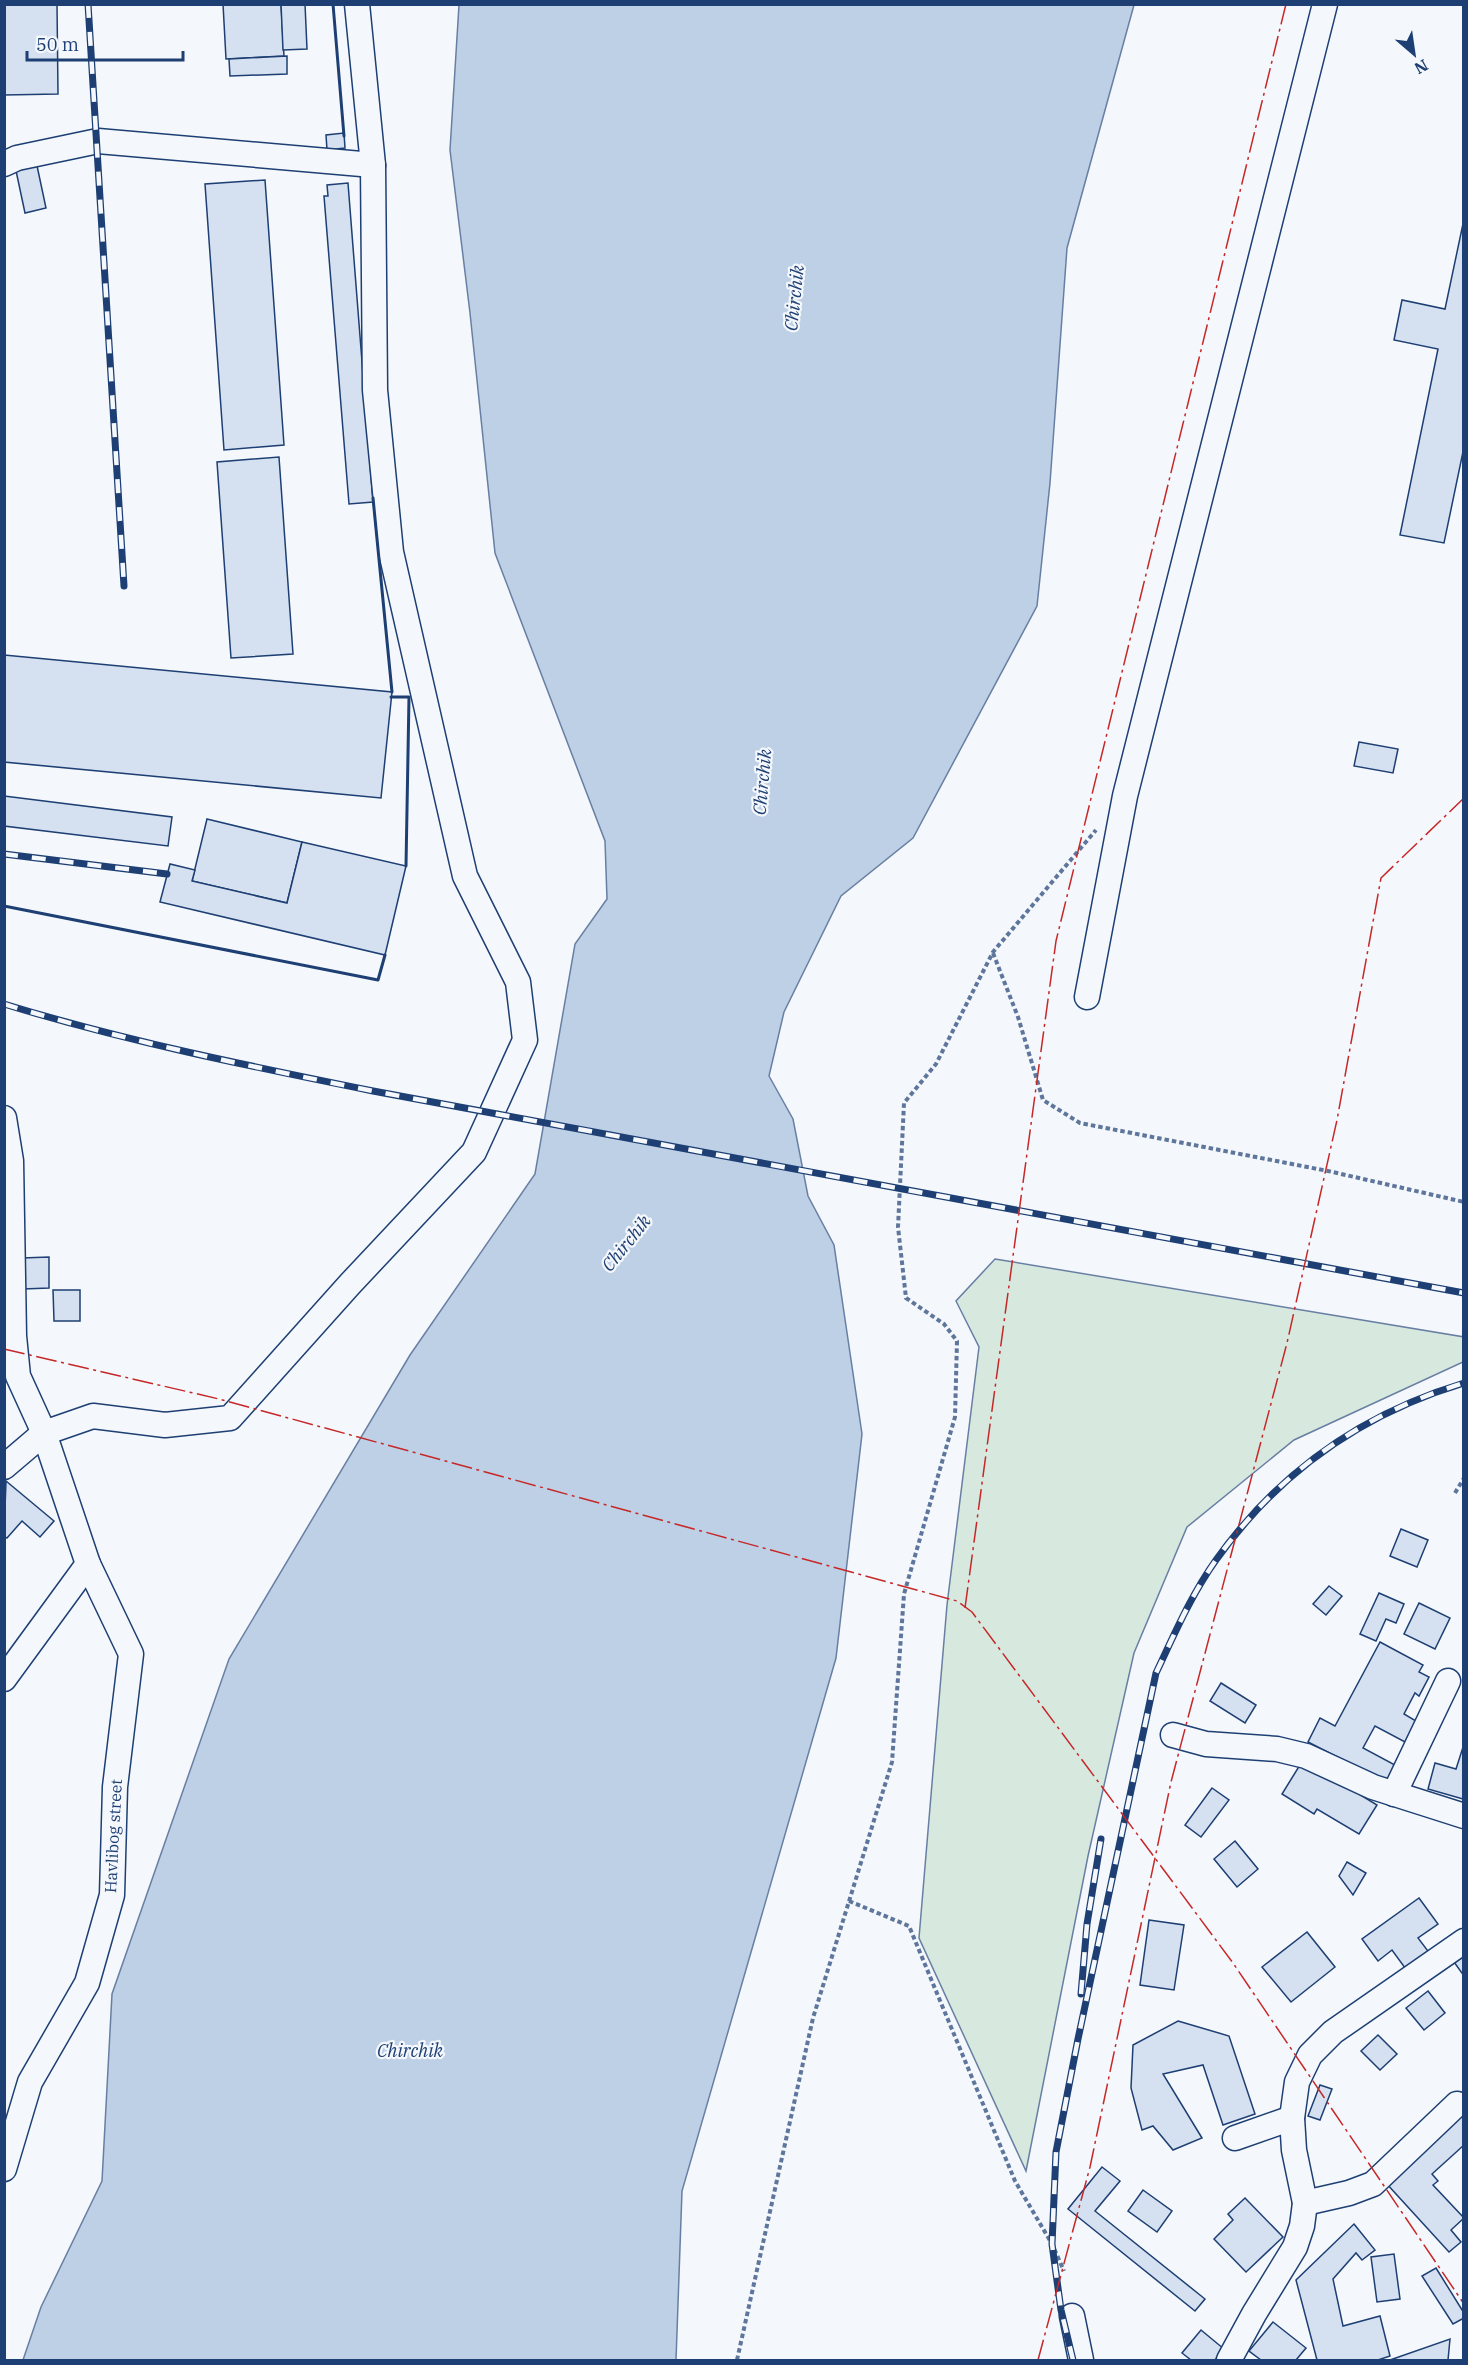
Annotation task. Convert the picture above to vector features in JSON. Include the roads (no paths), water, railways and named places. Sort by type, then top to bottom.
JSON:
[{"type":"street","points":[[4,1467],[44,1433],[93,1416],[165,1425],[230,1418],[350,1284],[474,1152],[525,1040],[518,982],[465,876],[391,552],[375,390],[373,165],[357,4]]},
{"type":"street","points":[[1088,997],[1125,796],[1325,4]]},
{"type":"street","points":[[4,164],[17,158],[98,141],[373,165]]},
{"type":"street","name":"Hаvlibog street","points":[[4,1118],[11,1161],[14,1336],[11,1375],[44,1433],[88,1564],[131,1654],[114,1787],[112,1895],[87,1983],[30,2082],[4,2169]]},
{"type":"street","points":[[4,1679],[88,1564]]},
{"type":"street","points":[[1394,1794],[1448,1681]]},
{"type":"street","points":[[1173,1735],[1206,1743],[1277,1749],[1306,1756],[1373,1787],[1464,1816]]},
{"type":"street","points":[[1229,2361],[1254,2314],[1295,2247],[1302,2226],[1305,2203],[1294,2150],[1292,2118],[1297,2082],[1310,2055],[1333,2032],[1464,1941]]},
{"type":"street","points":[[1305,2203],[1349,2193],[1372,2184],[1457,2104]]},
{"type":"street","points":[[1235,2138],[1292,2118]]},
{"type":"street","points":[[1072,2316],[1081,2361]]},
{"type":"water","name":"Chirchik","points":[[459,5],[1134,5],[1067,248],[1050,483],[1037,606],[913,838],[841,896],[784,1012],[769,1076],[793,1119],[808,1196],[834,1245],[862,1434],[836,1658],[682,2191],[676,2360],[23,2360],[41,2307],[102,2181],[112,1994],[229,1659],[410,1355],[535,1174],[575,944],[607,899],[605,841],[495,553],[450,150]]},
{"type":"railway","points":[[88,4],[124,586]]},
{"type":"railway","points":[[4,854],[167,874]]},
{"type":"railway","points":[[4,1004],[141,1041],[373,1091],[1464,1293]]},
{"type":"railway","points":[[1073,2360],[1061,2310],[1052,2244],[1056,2152],[1156,1673],[1183,1615],[1207,1573],[1240,1529],[1266,1500],[1325,1450],[1357,1430],[1426,1396],[1464,1383]]},
{"type":"railway","points":[[1081,1994],[1087,1924],[1101,1839]]}]
